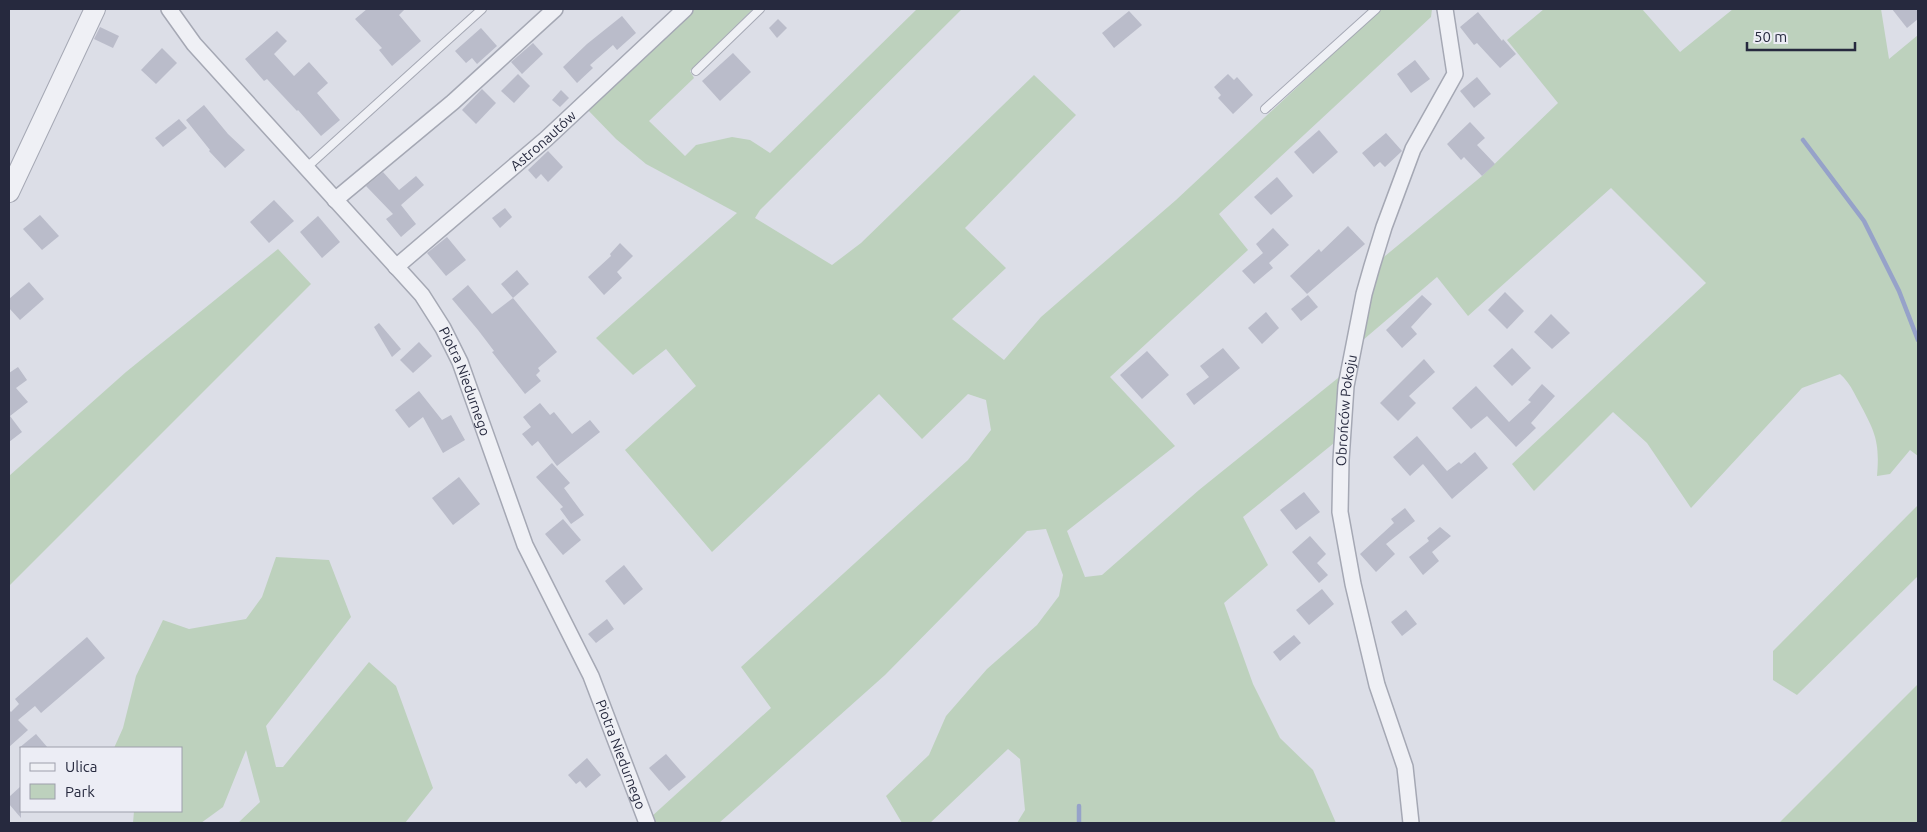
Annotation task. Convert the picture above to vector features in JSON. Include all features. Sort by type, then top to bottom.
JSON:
[{"type":"street","points":[[9,192],[95,9]]},
{"type":"street","name":"Piotra Niedurnego","points":[[169,9],[194,44],[428,304],[460,362],[525,544],[591,676],[647,823]]},
{"type":"street","points":[[335,200],[454,102],[555,9]]},
{"type":"street","name":"Astronautów","points":[[396,267],[546,139],[685,9]]},
{"type":"street","name":"Obrońców Pokoju","points":[[1411,823],[1405,767],[1378,685],[1353,584],[1340,512],[1341,460],[1346,386],[1364,294],[1374,258],[1413,149],[1455,74],[1445,9]]},
{"type":"lane","points":[[306,168],[482,9]]},
{"type":"lane","points":[[696,71],[760,9]]},
{"type":"lane","points":[[1265,109],[1376,9]]},
{"type":"green space","points":[[692,9],[753,9],[690,71],[694,78],[649,121],[685,156],[696,145],[732,137],[750,140],[770,153],[917,9],[962,9],[760,210],[755,218],[832,265],[861,243],[1034,75],[1076,115],[965,228],[1006,268],[952,319],[1004,360],[1041,317],[1176,200],[1381,9],[1432,9],[1431,17],[1219,214],[1248,250],[1110,377],[1175,446],[1067,531],[1085,577],[1102,575],[1199,490],[1343,374],[1334,443],[1243,517],[1268,565],[1224,603],[1253,684],[1280,738],[1313,770],[1336,823],[1017,823],[1025,810],[1020,759],[1008,749],[930,823],[902,823],[886,796],[929,755],[946,716],[987,669],[1037,625],[1059,596],[1063,575],[1046,529],[1027,531],[885,675],[719,823],[654,823],[651,817],[771,708],[741,667],[968,460],[991,430],[986,400],[968,394],[922,439],[879,394],[712,552],[625,450],[696,386],[666,349],[633,375],[596,338],[737,213],[646,164],[616,139],[586,108]]},
{"type":"green space","points":[[1544,9],[1642,9],[1680,52],[1733,9],[1881,9],[1889,59],[1918,35],[1918,456],[1910,450],[1890,474],[1877,476],[1878,454],[1873,429],[1851,387],[1840,374],[1802,388],[1691,508],[1647,443],[1613,412],[1534,491],[1512,464],[1706,283],[1611,188],[1468,316],[1437,277],[1363,340],[1367,300],[1379,261],[1482,176],[1558,103],[1507,40]]},
{"type":"green space","points":[[278,249],[311,284],[9,586],[9,476],[126,372]]},
{"type":"green space","points":[[1918,505],[1918,576],[1797,695],[1773,680],[1773,651]]},
{"type":"green space","points":[[276,557],[329,560],[351,617],[266,726],[276,767],[283,767],[369,662],[396,686],[433,788],[405,823],[238,823],[260,802],[246,750],[223,807],[201,823],[133,823],[134,812],[182,812],[182,747],[114,747],[123,728],[136,676],[163,620],[189,629],[246,619],[262,597]]},
{"type":"green space","points":[[1918,684],[1918,823],[1779,823]]},
{"type":"building","points":[[367,9],[405,9],[399,15],[421,41],[392,66],[379,50],[382,48],[355,19]]},
{"type":"building","points":[[1892,9],[1918,9],[1918,19],[1907,28]]},
{"type":"building","points":[[1129,11],[1142,25],[1114,48],[1102,33]]},
{"type":"building","points":[[1478,12],[1502,41],[1503,39],[1516,54],[1500,68],[1477,43],[1474,45],[1460,27]]},
{"type":"building","points":[[622,16],[636,33],[617,50],[613,45],[590,65],[593,68],[577,83],[563,67],[587,44]]},
{"type":"building","points":[[778,19],[787,28],[777,38],[769,28]]},
{"type":"building","points":[[100,27],[119,36],[113,48],[94,39]]},
{"type":"building","points":[[481,28],[497,46],[477,64],[472,58],[466,63],[455,51]]},
{"type":"building","points":[[277,31],[287,41],[274,54],[294,76],[309,62],[328,83],[317,93],[340,120],[321,136],[267,79],[264,81],[245,59]]},
{"type":"building","points":[[533,43],[543,54],[522,74],[511,62]]},
{"type":"building","points":[[162,48],[177,63],[156,84],[141,70]]},
{"type":"building","points":[[733,53],[751,72],[720,101],[702,81]]},
{"type":"building","points":[[1415,60],[1430,79],[1411,93],[1397,74]]},
{"type":"building","points":[[518,74],[530,86],[514,103],[501,91]]},
{"type":"building","points":[[1228,74],[1234,80],[1237,77],[1253,95],[1233,114],[1218,98],[1221,95],[1214,87]]},
{"type":"building","points":[[1477,77],[1491,94],[1474,108],[1460,91]]},
{"type":"building","points":[[482,89],[496,103],[476,124],[462,110]]},
{"type":"building","points":[[561,90],[569,98],[560,107],[552,100]]},
{"type":"building","points":[[204,105],[228,134],[245,150],[225,168],[209,151],[186,120]]},
{"type":"building","points":[[179,119],[187,128],[163,147],[155,138]]},
{"type":"building","points":[[1470,122],[1485,138],[1477,145],[1495,164],[1482,176],[1464,157],[1461,160],[1447,144]]},
{"type":"building","points":[[1319,130],[1338,152],[1313,174],[1294,152]]},
{"type":"building","points":[[1386,133],[1402,151],[1385,167],[1380,162],[1374,167],[1362,153]]},
{"type":"building","points":[[548,151],[563,167],[548,182],[541,174],[536,179],[528,170]]},
{"type":"building","points":[[383,172],[399,190],[416,176],[424,185],[401,205],[416,224],[401,237],[386,219],[393,214],[366,186]]},
{"type":"building","points":[[1277,177],[1293,196],[1271,215],[1254,197]]},
{"type":"building","points":[[274,200],[294,221],[269,243],[250,222]]},
{"type":"building","points":[[505,208],[512,217],[500,228],[492,218]]},
{"type":"building","points":[[40,215],[59,236],[42,250],[23,229]]},
{"type":"building","points":[[318,216],[340,242],[322,258],[300,232]]},
{"type":"building","points":[[1348,226],[1365,244],[1307,294],[1290,276],[1319,249],[1321,252]]},
{"type":"building","points":[[1273,228],[1289,245],[1269,263],[1273,268],[1254,284],[1242,271],[1263,253],[1256,244]]},
{"type":"building","points":[[447,237],[466,260],[446,276],[427,253]]},
{"type":"building","points":[[620,243],[633,256],[617,272],[622,278],[604,295],[588,277],[611,256],[610,254]]},
{"type":"building","points":[[517,270],[529,284],[513,298],[501,284]]},
{"type":"building","points":[[29,282],[44,299],[20,320],[9,308],[9,299]]},
{"type":"building","points":[[468,285],[492,314],[513,298],[557,352],[538,368],[540,371],[536,375],[541,381],[525,394],[492,352],[494,351],[478,330],[452,299]]},
{"type":"building","points":[[1505,292],[1524,311],[1507,329],[1488,310]]},
{"type":"building","points":[[1308,295],[1318,307],[1301,321],[1291,309]]},
{"type":"building","points":[[1422,295],[1432,304],[1411,327],[1417,334],[1402,348],[1386,330]]},
{"type":"building","points":[[1266,312],[1279,328],[1262,344],[1248,328]]},
{"type":"building","points":[[1551,314],[1570,333],[1552,349],[1534,332]]},
{"type":"building","points":[[379,323],[401,349],[392,357],[374,327]]},
{"type":"building","points":[[419,342],[432,356],[413,373],[400,360]]},
{"type":"building","points":[[1223,348],[1240,368],[1194,405],[1186,394],[1209,377],[1200,366]]},
{"type":"building","points":[[1512,348],[1531,368],[1512,386],[1493,366]]},
{"type":"building","points":[[1147,351],[1169,375],[1142,399],[1120,375]]},
{"type":"building","points":[[1424,359],[1435,372],[1409,396],[1416,403],[1398,421],[1380,403]]},
{"type":"building","points":[[18,367],[27,380],[16,388],[28,402],[10,416],[22,432],[9,442],[9,373]]},
{"type":"building","points":[[1542,384],[1555,396],[1531,423],[1536,428],[1516,447],[1487,416],[1471,429],[1452,408],[1476,386],[1509,422],[1531,402],[1528,400]]},
{"type":"building","points":[[419,391],[442,420],[451,415],[465,440],[443,453],[423,417],[409,428],[395,410]]},
{"type":"building","points":[[540,403],[550,415],[554,412],[572,434],[590,420],[600,432],[557,466],[538,441],[532,446],[522,434],[531,427],[523,417]]},
{"type":"building","points":[[1417,436],[1447,471],[1459,462],[1461,464],[1475,452],[1488,468],[1452,499],[1423,464],[1410,476],[1393,457]]},
{"type":"building","points":[[552,463],[570,483],[564,488],[584,515],[571,524],[560,509],[563,507],[536,477]]},
{"type":"building","points":[[459,477],[480,504],[453,525],[432,498]]},
{"type":"building","points":[[1304,492],[1320,512],[1296,530],[1280,510]]},
{"type":"building","points":[[1405,508],[1415,521],[1386,544],[1395,554],[1376,572],[1360,554],[1394,523],[1391,519]]},
{"type":"building","points":[[563,519],[581,540],[563,555],[545,534]]},
{"type":"building","points":[[1440,527],[1451,536],[1432,552],[1439,561],[1423,575],[1409,557],[1429,541],[1427,538]]},
{"type":"building","points":[[1310,536],[1326,554],[1317,563],[1328,575],[1319,583],[1292,552]]},
{"type":"building","points":[[624,565],[643,589],[624,605],[605,581]]},
{"type":"building","points":[[1322,589],[1334,604],[1309,625],[1296,610]]},
{"type":"building","points":[[1406,610],[1417,624],[1402,636],[1391,622]]},
{"type":"building","points":[[607,619],[614,629],[596,643],[588,634]]},
{"type":"building","points":[[1294,635],[1301,643],[1280,661],[1273,652]]},
{"type":"building","points":[[87,637],[105,658],[41,713],[35,706],[18,720],[28,730],[9,747],[9,710],[11,712],[19,704],[15,699]]},
{"type":"building","points":[[36,734],[47,747],[20,747]]},
{"type":"building","points":[[666,754],[686,777],[669,791],[649,768]]},
{"type":"building","points":[[587,758],[601,775],[586,788],[580,781],[576,784],[568,775]]},
{"type":"building","points":[[20,787],[21,818],[9,804],[9,797]]},
{"type":"waterway","points":[[1803,140],[1864,221],[1899,291],[1918,340]]},
{"type":"waterway","points":[[1079,806],[1079,823]]}]
